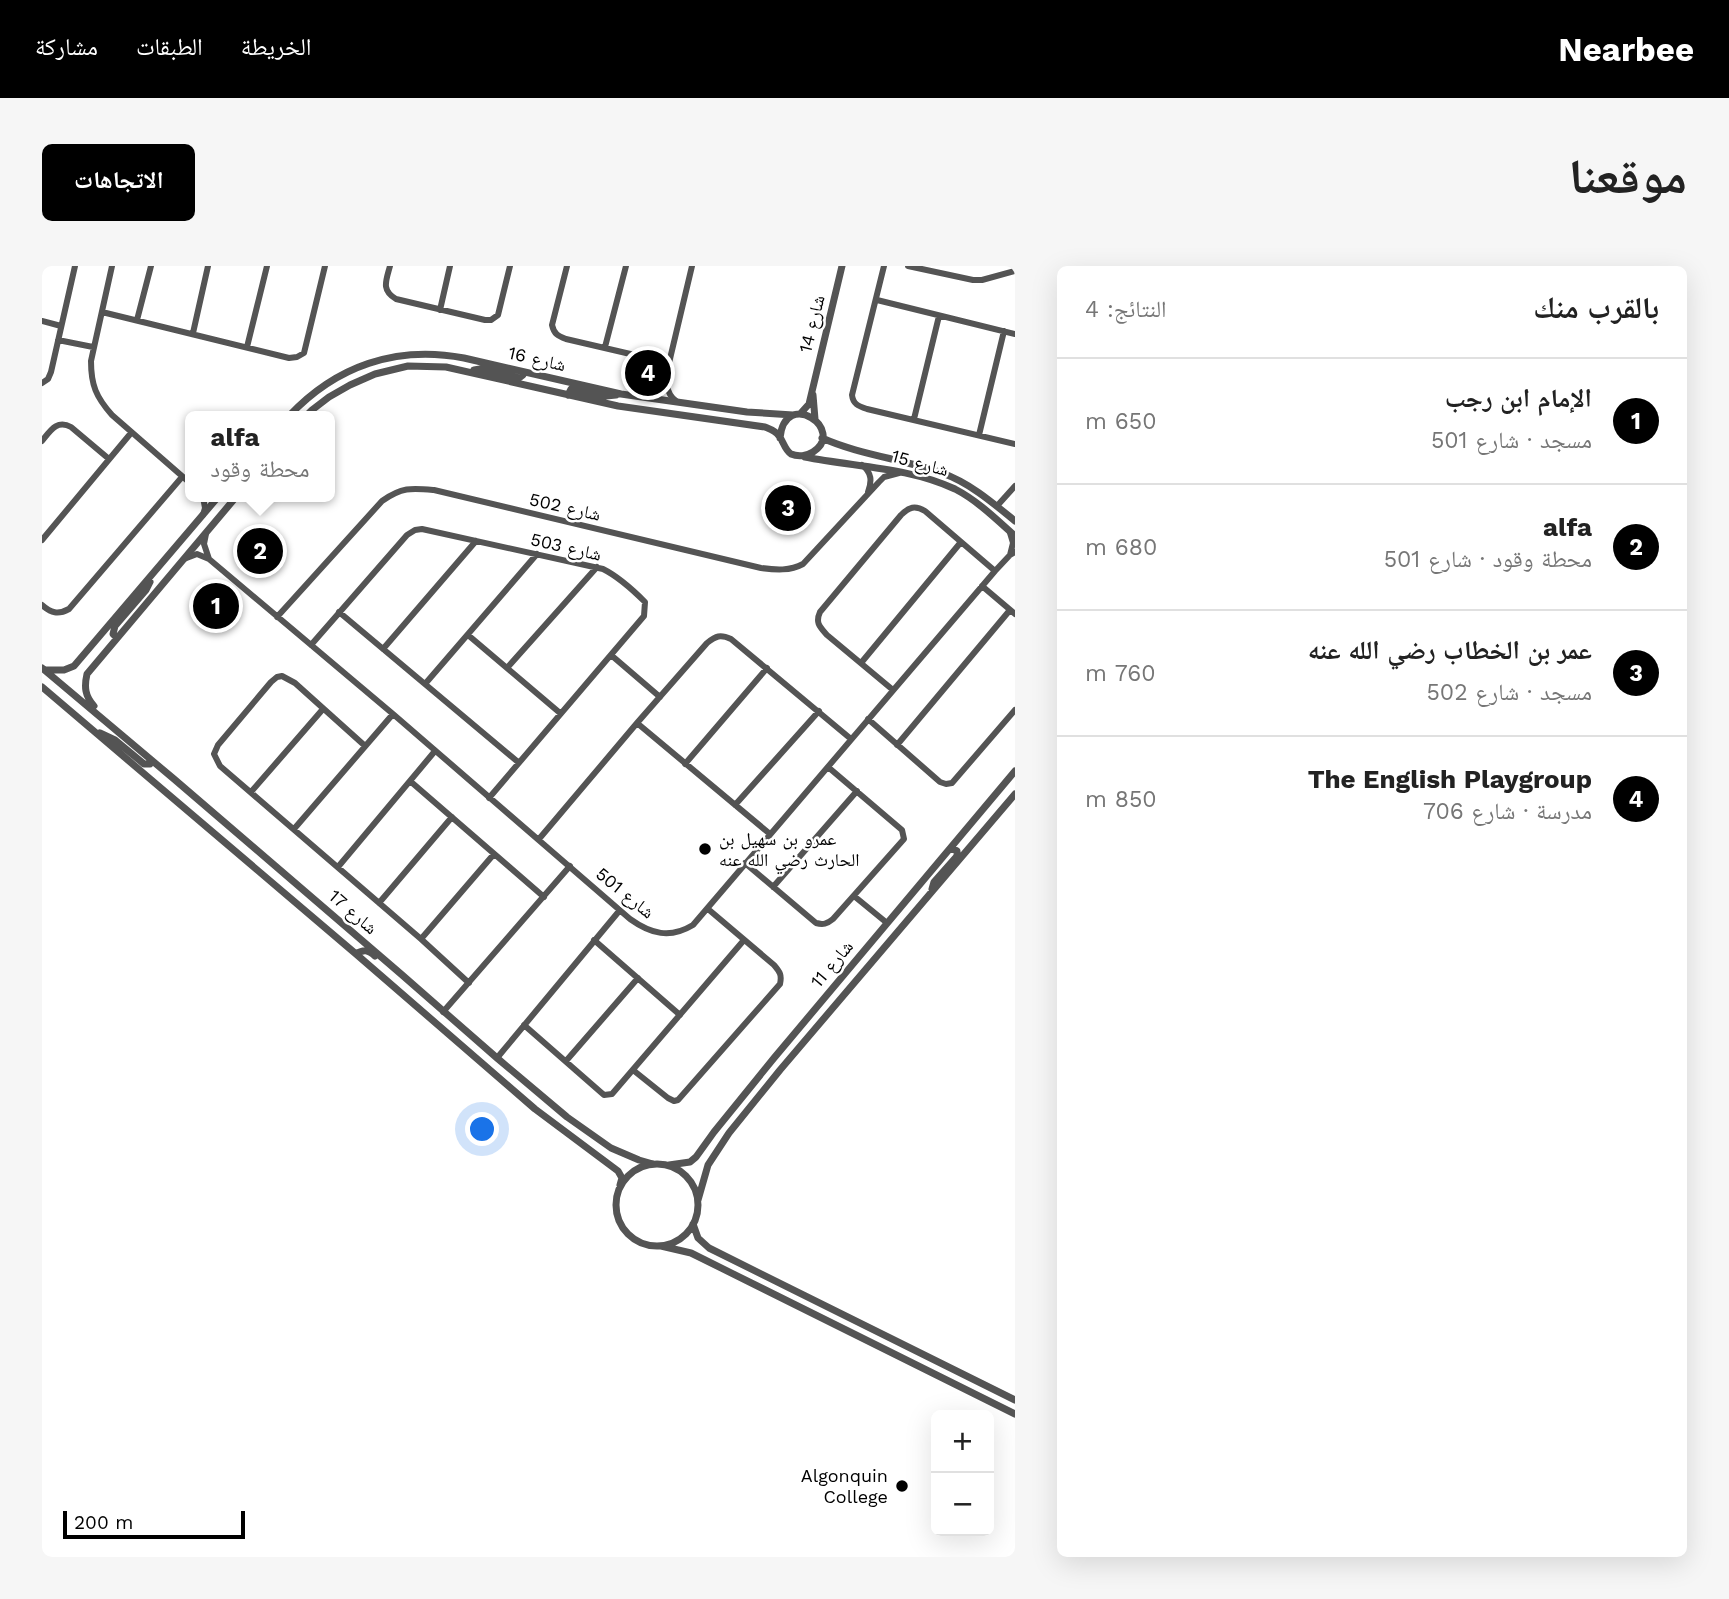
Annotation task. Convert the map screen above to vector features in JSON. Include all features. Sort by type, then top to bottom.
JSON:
[{"type":"street","points":[[42,383],[48,379],[51,372],[75,266]]},
{"type":"street","points":[[112,266],[93,346],[91,360],[94,390],[103,405],[131,433],[185,479]]},
{"type":"street","points":[[137,320],[151,266]]},
{"type":"street","points":[[193,333],[208,266]]},
{"type":"street","points":[[247,347],[267,266]]},
{"type":"street","points":[[102,312],[289,358],[298,357],[304,353],[326,266]]},
{"type":"street","points":[[390,266],[386,289],[389,295],[396,299],[485,320],[492,320],[498,315],[510,266]]},
{"type":"street","points":[[440,310],[450,266]]},
{"type":"street","points":[[567,266],[552,325],[557,335],[668,363]]},
{"type":"street","points":[[606,347],[626,266]]},
{"type":"street","points":[[680,403],[668,393],[666,379],[692,266]]},
{"type":"street","name":"شارع 14","points":[[797,415],[808,404],[842,266]]},
{"type":"street","points":[[884,266],[852,395],[857,406],[1015,444]]},
{"type":"street","points":[[908,266],[982,280],[1015,271]]},
{"type":"street","points":[[877,300],[1015,334]]},
{"type":"street","points":[[914,419],[939,316]]},
{"type":"street","points":[[42,321],[61,326]]},
{"type":"street","points":[[979,435],[1004,331]]},
{"type":"street","points":[[58,340],[93,346]]},
{"type":"street","name":"شارع 16","points":[[294,411],[315,392],[338,377],[372,362],[396,356],[445,355],[644,398],[747,412],[797,415]]},
{"type":"street","name":"شارع 16","points":[[311,411],[350,385],[391,369],[408,366],[446,367],[618,406],[765,427],[780,438]]},
{"type":"street","points":[[470,371],[480,369],[519,378],[523,372]]},
{"type":"street","points":[[644,398],[654,397],[659,393],[666,379]]},
{"type":"street","points":[[568,395],[571,389],[606,396],[621,394]]},
{"type":"street","name":"شارع 14","points":[[812,389],[815,419]]},
{"type":"street","points":[[797,415],[808,415],[815,419],[821,428],[819,447],[811,454],[792,454],[784,447],[780,438],[786,421],[797,415]]},
{"type":"street","points":[[42,441],[54,428],[66,424],[109,459]]},
{"type":"street","points":[[42,540],[131,433]]},
{"type":"street","name":"شارع 15","points":[[822,438],[943,473],[959,480],[1015,521]]},
{"type":"street","name":"شارع 15","points":[[801,456],[901,472],[954,489],[985,508],[1012,534]]},
{"type":"street","points":[[862,465],[867,469],[871,480],[868,494]]},
{"type":"street","name":"شارع 502","points":[[277,617],[382,501],[407,488],[434,490],[776,570],[796,568],[803,564],[884,477],[901,472]]},
{"type":"street","points":[[42,605],[50,612],[58,613],[69,609],[182,477]]},
{"type":"street","points":[[997,506],[1015,486]]},
{"type":"street","points":[[203,515],[204,502]]},
{"type":"street","points":[[43,669],[64,670],[74,666],[214,502]]},
{"type":"street","points":[[113,727],[85,692],[87,674],[232,502]]},
{"type":"street","points":[[893,690],[819,626],[817,618],[906,509],[918,507],[925,511],[995,570]]},
{"type":"street","name":"شارع 503","points":[[311,645],[407,535],[415,530],[422,529],[537,554],[612,573],[645,602],[644,616],[489,798]]},
{"type":"street","points":[[206,534],[204,544],[209,559]]},
{"type":"street","name":"شارع 501","points":[[209,559],[620,910],[641,927],[662,934],[684,931],[708,909],[995,570],[1013,554],[1012,534]]},
{"type":"street","points":[[383,649],[476,541]]},
{"type":"street","points":[[861,663],[961,542]]},
{"type":"street","points":[[184,559],[197,554],[209,559]]},
{"type":"street","points":[[425,684],[537,554]]},
{"type":"street","points":[[507,668],[597,568]]},
{"type":"street","points":[[117,638],[113,634],[115,626],[146,590],[155,572]]},
{"type":"street","points":[[897,745],[1013,612],[982,586]]},
{"type":"street","points":[[340,612],[518,762]]},
{"type":"street","points":[[468,635],[560,713]]},
{"type":"street","points":[[539,839],[707,643],[718,636],[731,639],[851,739]]},
{"type":"street","points":[[611,654],[660,697]]},
{"type":"street","points":[[685,764],[767,668]]},
{"type":"street","name":"شارع 17","points":[[43,669],[566,1117],[611,1148],[653,1164]]},
{"type":"street","points":[[364,745],[288,677],[282,676],[271,682],[218,745],[214,754],[220,766],[469,983]]},
{"type":"street","name":"شارع 17","points":[[42,687],[535,1109],[618,1171],[622,1178],[620,1185]]},
{"type":"street","points":[[251,792],[323,709]]},
{"type":"street","points":[[868,719],[940,782],[946,784],[952,783],[1015,710]]},
{"type":"street","points":[[735,805],[819,711]]},
{"type":"street","points":[[294,829],[393,714]]},
{"type":"street","points":[[637,723],[770,834]]},
{"type":"street","points":[[93,730],[115,740],[144,764],[150,764],[152,761]]},
{"type":"street","points":[[338,867],[435,751]]},
{"type":"street","points":[[745,863],[821,925],[833,919],[904,839],[902,830],[828,767]]},
{"type":"street","name":"شارع 11","points":[[669,1165],[690,1163],[696,1157],[774,1058],[1015,771]]},
{"type":"street","points":[[410,781],[544,897]]},
{"type":"street","points":[[981,835],[974,832],[974,827],[995,802],[1005,783]]},
{"type":"street","points":[[773,887],[857,791]]},
{"type":"street","name":"شارع 11","points":[[698,1200],[708,1165],[729,1133],[1015,794]]},
{"type":"street","points":[[379,903],[452,817]]},
{"type":"street","points":[[927,899],[934,882],[957,856],[957,851],[951,848]]},
{"type":"street","points":[[421,939],[494,854]]},
{"type":"street","points":[[443,1012],[570,866]]},
{"type":"street","points":[[854,896],[887,923]]},
{"type":"street","points":[[633,1070],[668,1098],[678,1100],[780,984],[780,972],[708,909]]},
{"type":"street","points":[[497,1058],[620,910]]},
{"type":"street","points":[[594,940],[680,1015]]},
{"type":"street","points":[[524,1025],[604,1095],[608,1095],[614,1092],[744,940]]},
{"type":"street","points":[[356,954],[363,950],[370,952],[401,974]]},
{"type":"street","points":[[566,1061],[638,978]]},
{"type":"street","points":[[661,1246],[671,1244],[687,1233],[697,1213],[698,1200],[689,1178],[680,1170],[669,1165],[653,1164],[640,1167],[628,1175],[620,1185],[616,1197],[619,1222],[626,1233],[636,1240],[648,1245],[680,1249],[698,1257],[1015,1414]]},
{"type":"street","points":[[693,1224],[698,1238],[709,1248],[1015,1400]]},
{"type":"place","name":"The English Playgroup","points":[[648,373]]},
{"type":"place","name":"عمر بن الخطاب رضي الله عنه","points":[[788,508]]},
{"type":"place","name":"alfa","points":[[260,551]]},
{"type":"place","name":"الإمام ابن رجب","points":[[216,606]]},
{"type":"place","name":"عمرو بن سهيل بن الحارث رضي الله عنه","points":[[705,849]]},
{"type":"place","name":"Algonquin College","points":[[902,1486]]}]
